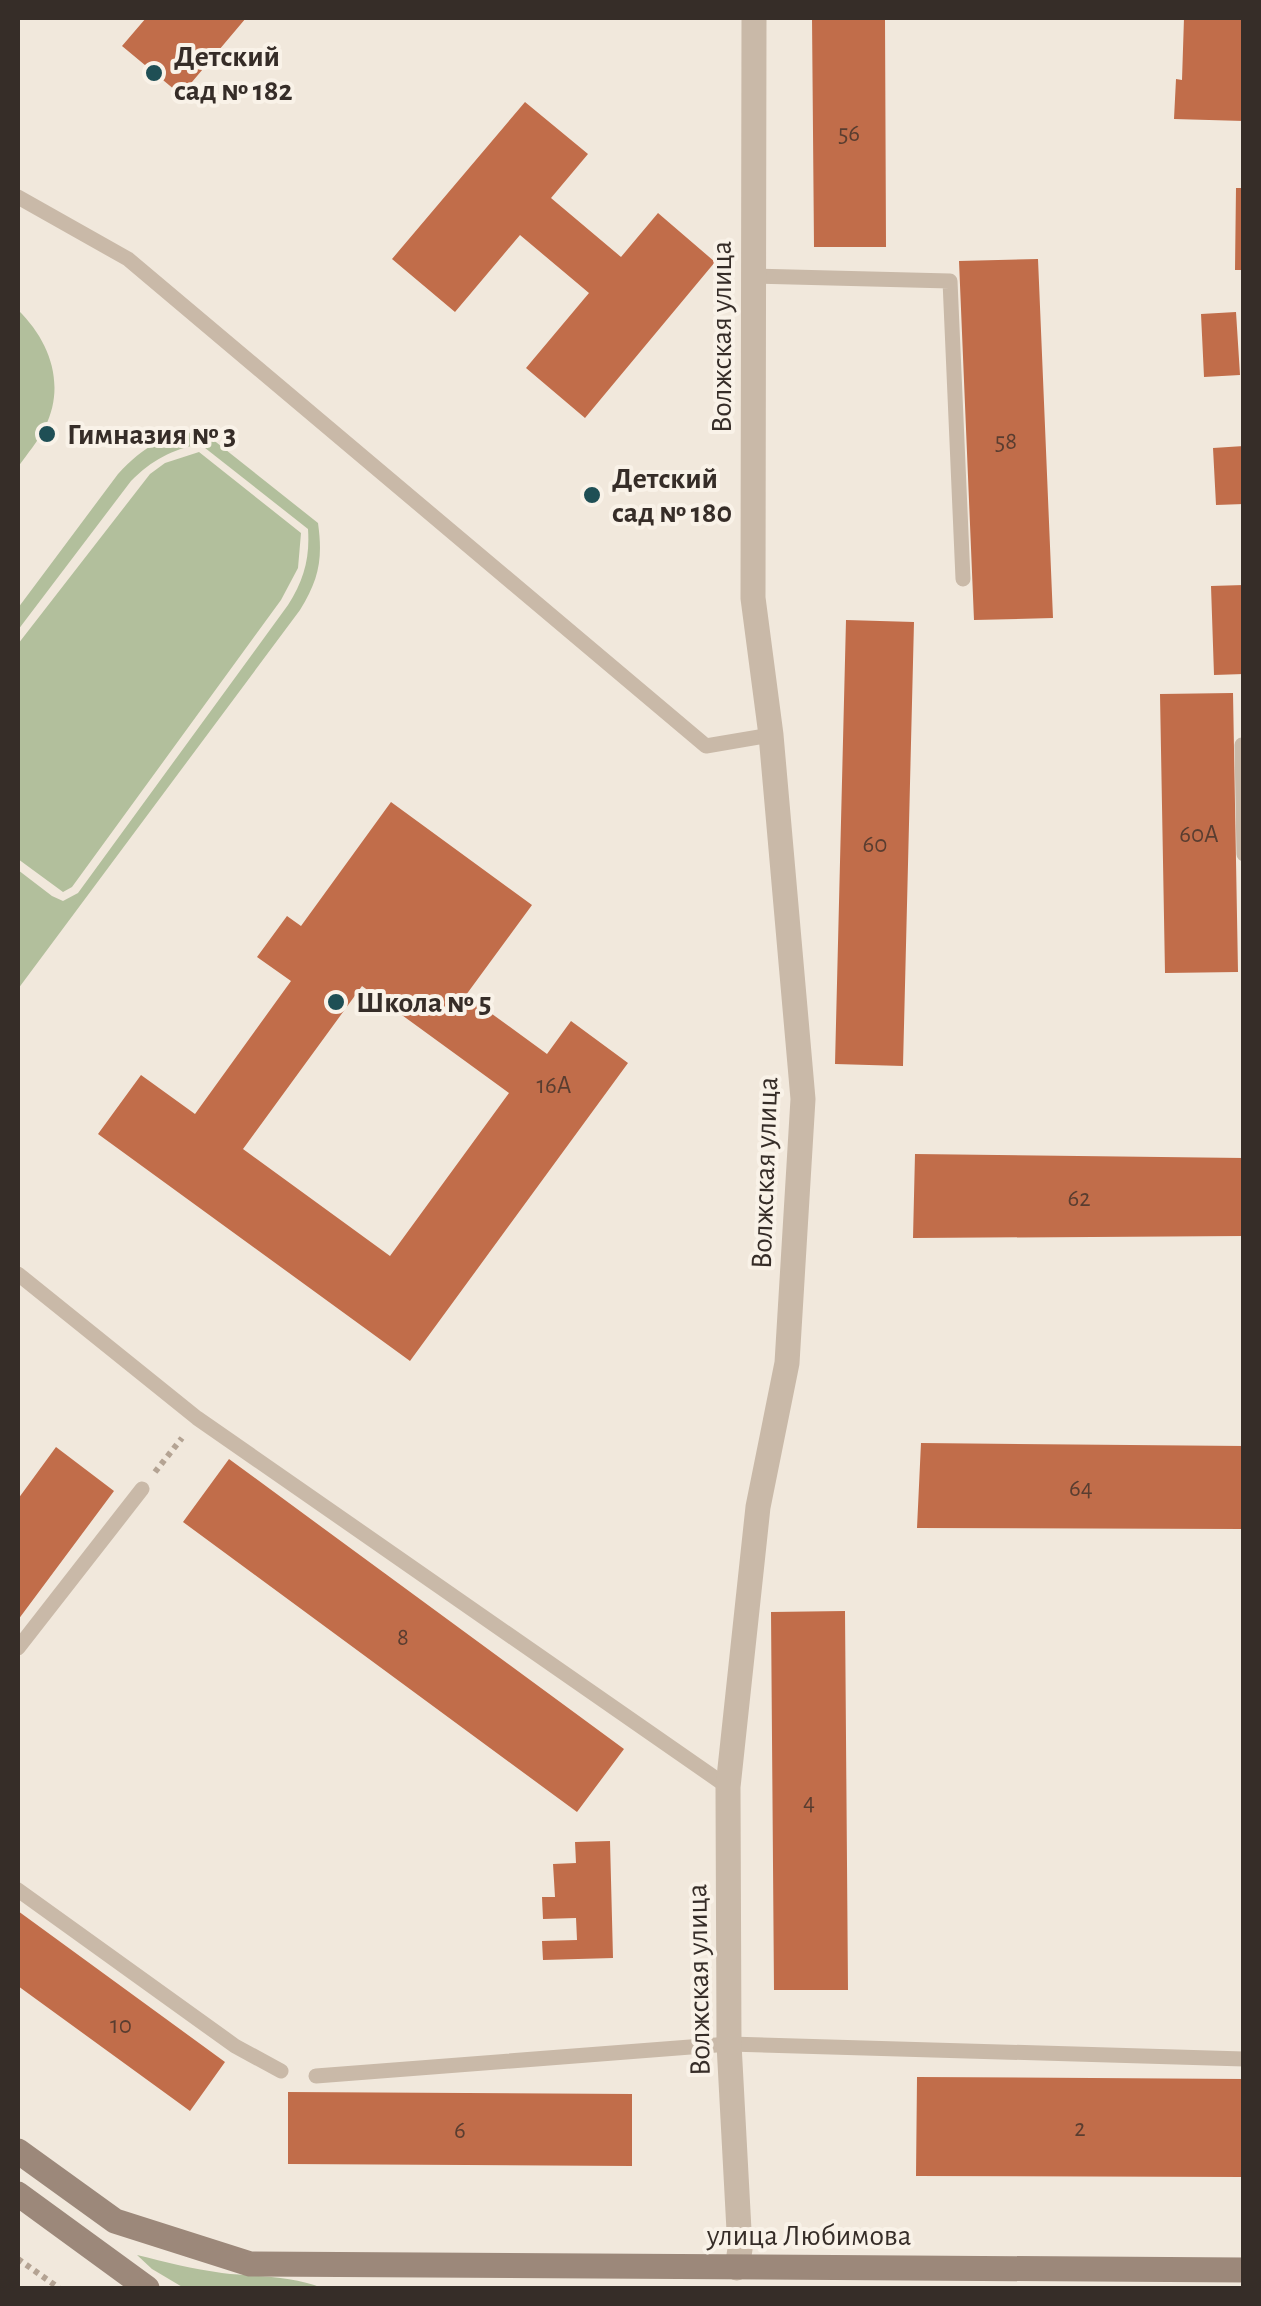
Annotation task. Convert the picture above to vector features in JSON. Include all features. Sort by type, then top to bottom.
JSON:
[{"type":"main road","name":"улица Любимова","points":[[18,2151],[115,2222],[250,2264],[375,2276],[737,2268],[1244,2270]]},
{"type":"main road","points":[[18,2194],[147,2288]]},
{"type":"street","name":"Волжская улица","points":[[737,2268],[740,2249],[729,2044],[728,1786],[758,1507],[788,1363],[803,1099],[771,735],[753,598],[754,18]]},
{"type":"lane","points":[[18,197],[128,259],[706,746],[771,735]]},
{"type":"lane","points":[[754,276],[950,281],[962,579]]},
{"type":"lane","points":[[1242,746],[1244,854]]},
{"type":"lane","points":[[18,1274],[198,1418],[728,1786]]},
{"type":"lane","points":[[18,1648],[142,1488]]},
{"type":"lane","points":[[18,1890],[235,2046],[281,2071]]},
{"type":"lane","points":[[316,2076],[729,2044],[1244,2059]]},
{"type":"path","points":[[142,1488],[198,1418]]},
{"type":"path","points":[[18,2258],[60,2288]]},
{"type":"green space","points":[[18,310],[46,350],[54,395],[45,427],[18,467]]},
{"type":"green space","points":[[202,431],[318,523],[320,558],[312,588],[300,610],[18,989],[18,870],[63,901],[78,893],[288,605],[302,578],[308,529],[200,444],[162,457],[131,481],[18,630],[18,608],[118,474],[156,444]]},
{"type":"green space","points":[[199,452],[301,533],[298,568],[281,600],[72,887],[63,892],[18,859],[18,644],[150,474],[165,463]]},
{"type":"green space","points":[[137,2255],[222,2273],[286,2279],[322,2288],[184,2288]]},
{"type":"building","points":[[146,18],[246,18],[181,95],[122,46]]},
{"type":"building","points":[[812,18],[885,18],[886,247],[814,247]]},
{"type":"building","points":[[1184,18],[1244,18],[1244,121],[1174,119],[1176,79],[1182,80]]},
{"type":"building","points":[[525,102],[588,154],[551,198],[621,257],[658,213],[715,262],[585,418],[526,368],[589,293],[520,235],[455,312],[392,259]]},
{"type":"building","points":[[1236,188],[1244,188],[1244,270],[1235,270]]},
{"type":"building","points":[[1038,259],[1053,618],[974,620],[959,261]]},
{"type":"building","points":[[1236,312],[1240,375],[1204,377],[1201,314]]},
{"type":"building","points":[[1244,446],[1244,504],[1216,505],[1213,448]]},
{"type":"building","points":[[1244,585],[1244,674],[1214,675],[1211,586]]},
{"type":"building","points":[[846,620],[914,622],[903,1066],[835,1064]]},
{"type":"building","points":[[1233,693],[1238,972],[1165,973],[1160,694]]},
{"type":"building","points":[[391,802],[532,905],[466,995],[547,1054],[571,1021],[628,1063],[410,1361],[98,1134],[141,1075],[195,1114],[291,981],[257,957],[287,916],[301,926]],"holes":[[[362,986],[509,1093],[390,1256],[243,1149]]]},
{"type":"building","points":[[915,1154],[1244,1158],[1244,1236],[913,1238]]},
{"type":"building","points":[[921,1443],[1244,1446],[1244,1529],[917,1528]]},
{"type":"building","points":[[56,1447],[114,1491],[18,1620],[18,1499]]},
{"type":"building","points":[[229,1459],[624,1749],[577,1812],[183,1522]]},
{"type":"building","points":[[845,1611],[848,1990],[774,1990],[771,1612]]},
{"type":"building","points":[[610,1841],[613,1958],[543,1960],[542,1941],[577,1940],[576,1918],[543,1919],[542,1897],[555,1897],[553,1864],[576,1863],[575,1842]]},
{"type":"building","points":[[18,1911],[225,2062],[190,2111],[18,1986]]},
{"type":"building","points":[[917,2077],[1244,2079],[1244,2177],[916,2176]]},
{"type":"building","points":[[288,2092],[632,2094],[632,2166],[288,2164]]},
{"type":"place","name":"Детский сад № 182","points":[[154,73]]},
{"type":"place","name":"Гимназия № 3","points":[[47,434]]},
{"type":"place","name":"Детский сад № 180","points":[[592,495]]},
{"type":"place","name":"Школа № 5","points":[[336,1002]]}]
